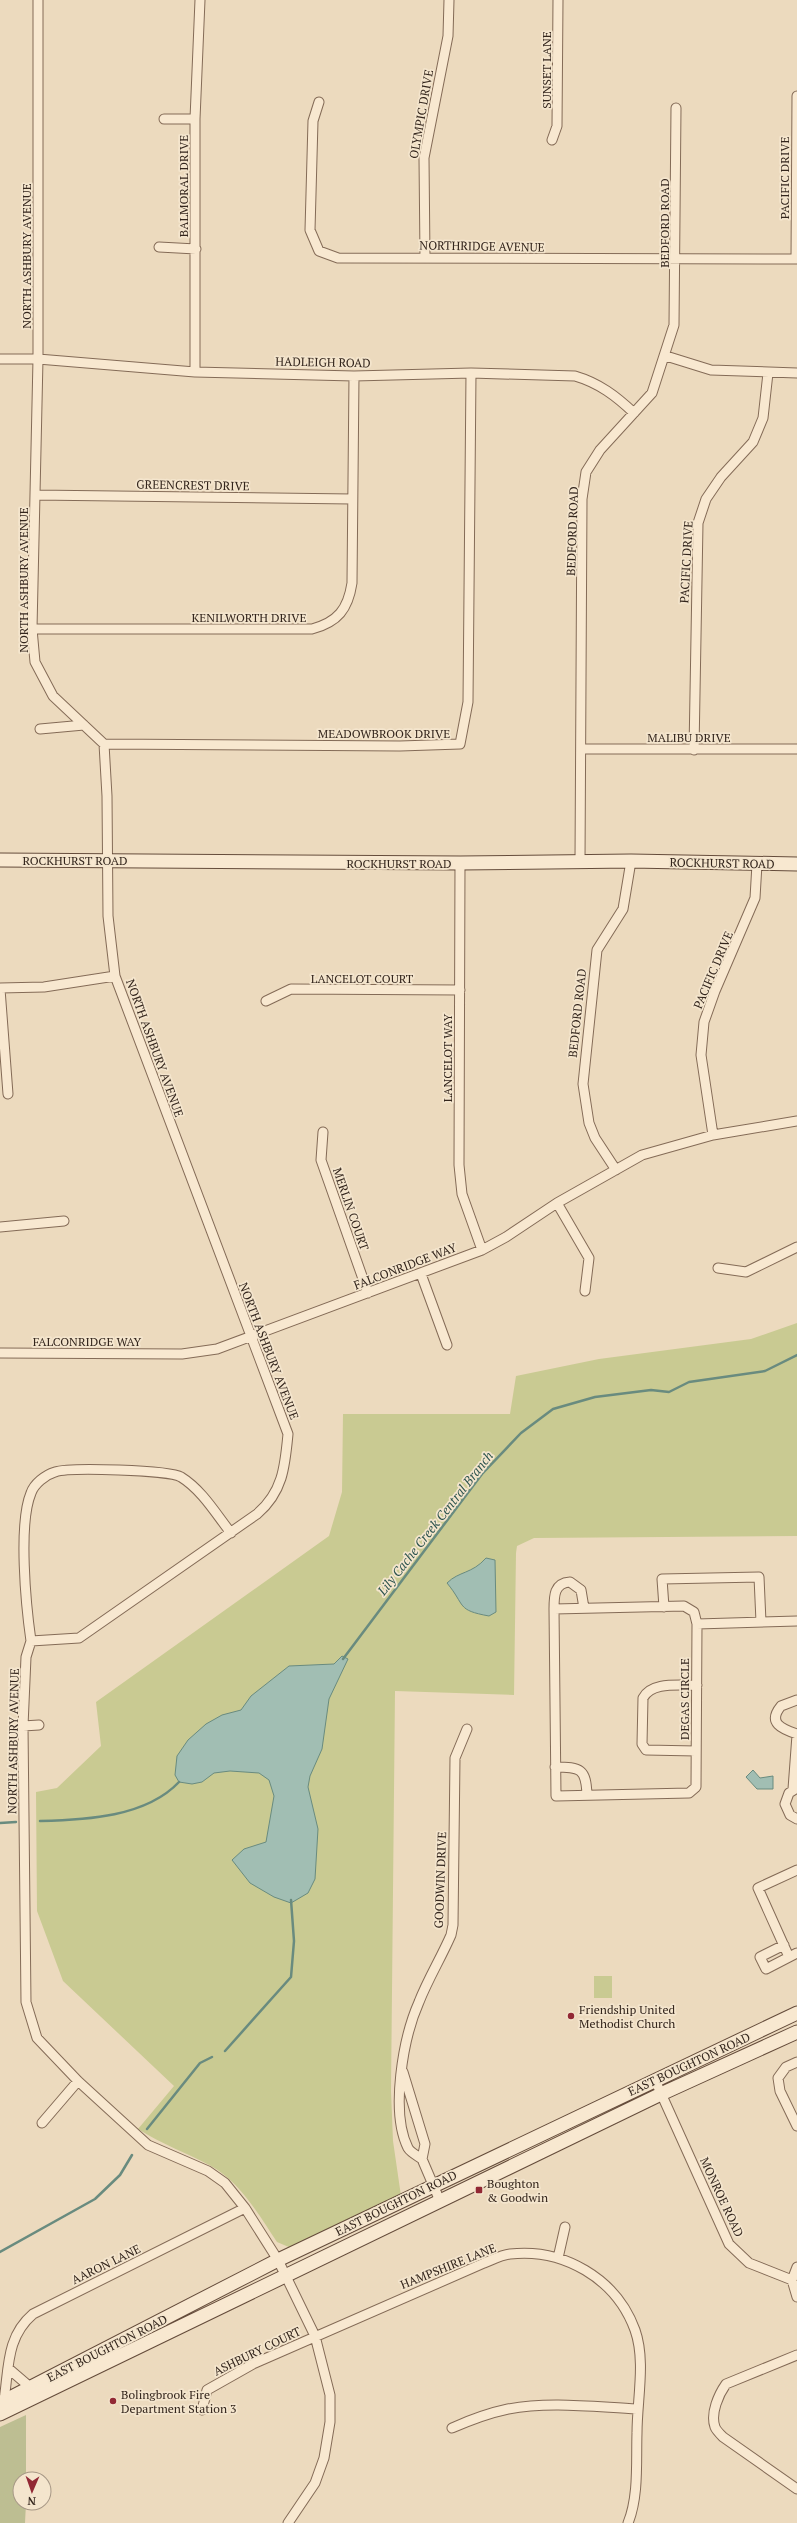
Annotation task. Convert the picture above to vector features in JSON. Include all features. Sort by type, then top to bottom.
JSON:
[{"type":"main road","name":"ROCKHURST ROAD","points":[[0,860],[460,863],[631,861],[797,864]]},
{"type":"main road","name":"EAST BOUGHTON ROAD","points":[[2,2401],[278,2260],[797,2013]]},
{"type":"main road","name":"EAST BOUGHTON ROAD","points":[[0,2414],[661,2094],[797,2032]]},
{"type":"street","name":"NORTH ASHBURY AVENUE","points":[[38,0],[38,359],[32,629],[35,662],[53,696],[104,744],[107,796],[106,860],[108,916],[115,976],[288,1434],[284,1472],[276,1491],[264,1508],[231,1533],[79,1638],[31,1641],[26,1657],[23,1726],[26,2002],[37,2038],[78,2081],[148,2145],[208,2171],[225,2183],[245,2208],[286,2275],[314,2336],[330,2395],[328,2441],[314,2483],[288,2523]]},
{"type":"street","name":"BALMORAL DRIVE","points":[[195,372],[195,119],[200,0]]},
{"type":"street","name":"OLYMPIC DRIVE","points":[[424,257],[424,158],[448,36],[449,0]]},
{"type":"street","name":"SUNSET LANE","points":[[552,140],[557,126],[558,0]]},
{"type":"street","name":"PACIFIC DRIVE","points":[[796,259],[797,96]]},
{"type":"street","name":"NORTHRIDGE AVENUE","points":[[319,102],[312,121],[310,230],[319,251],[338,258],[424,257],[675,260],[796,259]]},
{"type":"street","name":"BEDFORD ROAD","points":[[580,862],[582,749],[582,499],[586,472],[600,450],[652,393],[666,356],[674,325],[676,108]]},
{"type":"street","points":[[164,119],[195,119]]},
{"type":"street","points":[[159,247],[196,249]]},
{"type":"street","points":[[666,356],[711,370],[797,373]]},
{"type":"street","name":"HADLEIGH ROAD","points":[[0,359],[38,359],[195,372],[354,376],[471,373],[575,376],[587,379],[612,392],[634,413]]},
{"type":"street","name":"MEADOWBROOK DRIVE","points":[[104,744],[400,746],[460,744],[468,702],[471,373]]},
{"type":"street","name":"PACIFIC DRIVE","points":[[694,750],[698,523],[706,499],[721,477],[753,442],[763,418],[768,373]]},
{"type":"street","name":"KENILWORTH DRIVE","points":[[32,629],[312,629],[325,626],[339,616],[350,596],[354,376]]},
{"type":"street","name":"GREENCREST DRIVE","points":[[35,495],[352,499]]},
{"type":"street","points":[[40,728],[84,725]]},
{"type":"street","name":"MALIBU DRIVE","points":[[582,749],[797,749]]},
{"type":"street","name":"BEDFORD ROAD","points":[[616,1170],[595,1138],[589,1124],[583,1084],[597,950],[623,909],[631,861]]},
{"type":"street","name":"LANCELOT WAY","points":[[460,863],[460,1180],[464,1200],[482,1250]]},
{"type":"street","name":"PACIFIC DRIVE","points":[[714,1135],[701,1056],[704,1022],[715,991],[755,898],[757,864]]},
{"type":"street","points":[[8,1094],[0,988],[44,987],[115,976]]},
{"type":"street","name":"LANCELOT COURT","points":[[266,1001],[291,989],[460,990]]},
{"type":"street","name":"FALCONRIDGE WAY","points":[[0,1353],[194,1353],[217,1349],[482,1250],[506,1237],[557,1203],[642,1155],[714,1135],[797,1121]]},
{"type":"street","name":"MERLIN COURT","points":[[323,1132],[321,1160],[368,1293]]},
{"type":"street","points":[[557,1203],[589,1258],[585,1292]]},
{"type":"street","points":[[0,1227],[64,1221]]},
{"type":"street","points":[[718,1268],[746,1272],[797,1247]]},
{"type":"street","points":[[421,1274],[447,1345]]},
{"type":"street","points":[[31,1641],[25,1602],[26,1512],[31,1492],[39,1482],[56,1471],[155,1471],[180,1476],[196,1489],[231,1533]]},
{"type":"street","points":[[664,1607],[662,1579],[759,1577],[761,1622]]},
{"type":"street","name":"DEGAS CIRCLE","points":[[584,1608],[581,1590],[570,1582],[561,1584],[555,1591],[556,1796],[689,1793],[696,1787],[697,1624]]},
{"type":"street","points":[[554,1608],[684,1606],[694,1612],[697,1624],[797,1621]]},
{"type":"street","points":[[696,1684],[653,1687],[646,1692],[643,1698],[642,1744],[646,1750],[696,1751]]},
{"type":"street","points":[[797,1700],[781,1706],[776,1715],[778,1725],[782,1729],[797,1734],[795,1788],[788,1793],[785,1804],[790,1815],[797,1818]]},
{"type":"street","points":[[23,1726],[39,1726]]},
{"type":"street","name":"GOODWIN DRIVE","points":[[440,2201],[422,2159],[409,2150],[403,2134],[398,2102],[409,2029],[452,1930],[455,1758],[467,1729]]},
{"type":"street","points":[[555,1767],[575,1767],[582,1772],[586,1780],[587,1795]]},
{"type":"street","points":[[784,1945],[760,1957],[766,1969],[793,1955],[784,1945],[758,1888],[797,1870]]},
{"type":"street","points":[[797,2062],[786,2067],[778,2078],[780,2091],[797,2126]]},
{"type":"street","name":"GOODWIN DRIVE","points":[[403,2072],[425,2144],[422,2159]]},
{"type":"street","name":"MONROE ROAD","points":[[654,2080],[729,2244],[749,2263],[792,2280]]},
{"type":"street","points":[[42,2123],[78,2081]]},
{"type":"street","name":"AARON LANE","points":[[2,2401],[9,2369],[10,2351],[14,2338],[21,2326],[33,2314],[245,2208]]},
{"type":"street","points":[[558,2258],[565,2227]]},
{"type":"street","name":"HAMPSHIRE LANE","points":[[314,2336],[508,2254],[537,2253],[558,2258],[588,2271],[610,2289],[623,2306],[635,2330],[640,2356],[635,2488],[628,2523]]},
{"type":"street","points":[[797,2267],[792,2280],[797,2297]]},
{"type":"street","name":"ASHBURY COURT","points":[[202,2410],[206,2390],[253,2364],[314,2336]]},
{"type":"street","points":[[797,2355],[726,2384],[720,2393],[714,2415],[715,2427],[723,2437],[797,2489]]},
{"type":"street","points":[[9,2369],[30,2387]]},
{"type":"street","points":[[452,2428],[478,2417],[508,2409],[538,2406],[637,2409]]},
{"type":"green space","points":[[797,1323],[797,1536],[534,1538],[517,1546],[516,1553],[514,1695],[395,1691],[391,2091],[393,2141],[401,2196],[291,2248],[277,2242],[256,2210],[231,2181],[211,2166],[138,2129],[174,2086],[63,1981],[37,1911],[36,1792],[57,1788],[101,1746],[96,1702],[329,1536],[342,1492],[343,1414],[510,1414],[516,1376],[599,1359],[751,1339]]},
{"type":"green space","points":[[594,1976],[612,1976],[612,1998],[594,1998]]},
{"type":"green space","points":[[26,2415],[26,2471],[12,2471],[12,2511],[26,2511],[25,2523],[0,2523],[0,2427]]},
{"type":"shaded area","points":[[486,1558],[495,1560],[496,1612],[489,1616],[471,1612],[466,1609],[447,1583],[456,1576],[476,1567]]},
{"type":"shaded area","points":[[342,1656],[348,1659],[329,1699],[322,1749],[310,1776],[308,1787],[318,1829],[315,1879],[308,1893],[291,1903],[274,1897],[250,1883],[232,1860],[244,1849],[266,1842],[274,1796],[269,1780],[259,1773],[230,1771],[214,1773],[202,1782],[192,1784],[179,1782],[175,1775],[177,1756],[188,1740],[206,1724],[222,1715],[241,1710],[251,1696],[289,1666],[334,1664]]},
{"type":"shaded area","points":[[753,1770],[760,1778],[773,1776],[773,1789],[757,1789],[746,1777]]},
{"type":"waterway","name":"Lily Cache Creek Central Branch","points":[[343,1659],[482,1474],[521,1433],[553,1409],[595,1397],[651,1390],[669,1392],[689,1382],[765,1371],[797,1355]]},
{"type":"waterway","points":[[40,1821],[95,1817],[133,1809],[150,1803],[165,1794],[179,1782]]},
{"type":"waterway","points":[[0,1823],[16,1822]]},
{"type":"waterway","points":[[225,2051],[291,1977],[294,1941],[291,1900]]},
{"type":"waterway","points":[[147,2129],[200,2063],[212,2057]]},
{"type":"waterway","name":"Lily Cache Creek Central Branch","points":[[0,2252],[95,2199],[120,2175],[132,2155]]},
{"type":"place","name":"Friendship United Methodist Church","points":[[571,2016]]},
{"type":"place","name":"Boughton & Goodwin","points":[[479,2190]]},
{"type":"place","name":"Bolingbrook Fire Department Station 3","points":[[113,2401]]}]
